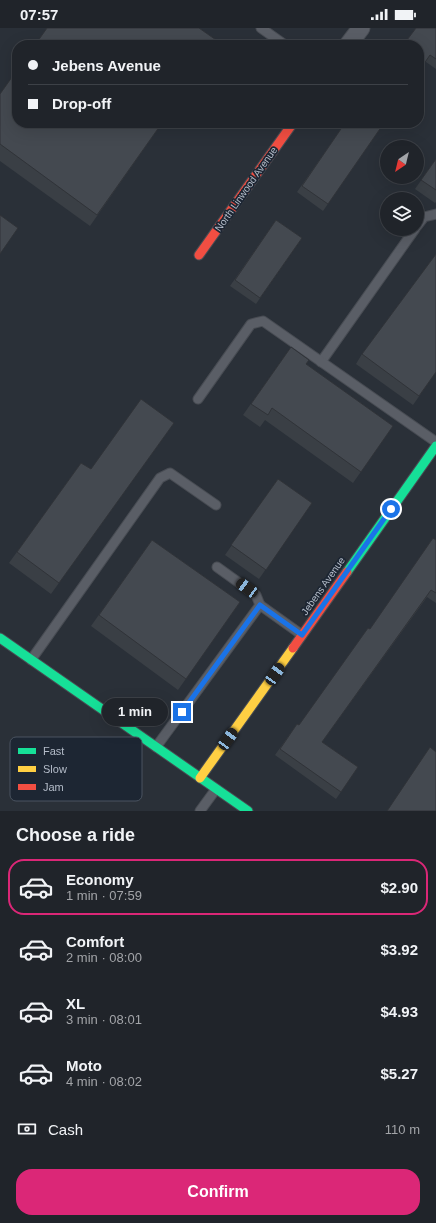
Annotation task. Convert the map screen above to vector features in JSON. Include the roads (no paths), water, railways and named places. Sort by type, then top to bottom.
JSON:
[{"type":"street","points":[[352,40],[360,28]]},
{"type":"street","name":"North Linwood Avenue","points":[[199,255],[289,128]]},
{"type":"street","name":"Jebens Avenue","points":[[200,778],[436,446]]},
{"type":"street","points":[[0,638],[140,737]]},
{"type":"street","points":[[142,738],[248,811]]},
{"type":"lane","points":[[261,28],[278,40]]},
{"type":"lane","points":[[424,217],[436,214]]},
{"type":"lane","points":[[321,362],[410,236]]},
{"type":"lane","points":[[198,399],[251,324],[263,321],[436,442]]},
{"type":"lane","points":[[31,660],[160,478],[170,473],[216,505]]},
{"type":"lane","points":[[217,567],[256,595],[260,605],[302,635]]},
{"type":"lane","points":[[156,748],[260,605]]},
{"type":"lane","points":[[200,811],[216,789]]}]
